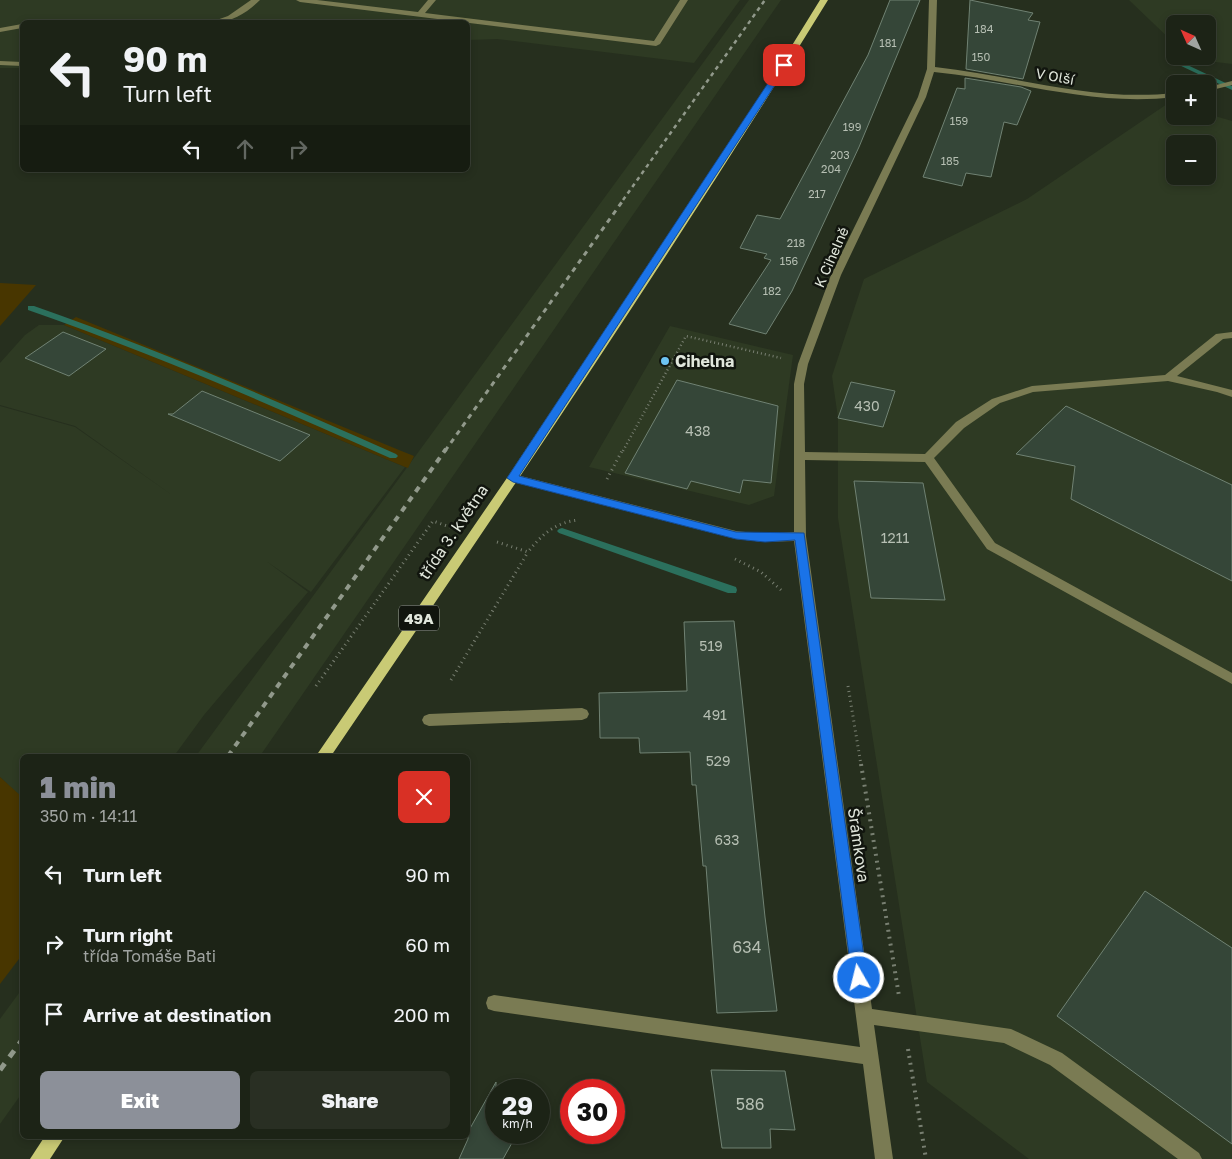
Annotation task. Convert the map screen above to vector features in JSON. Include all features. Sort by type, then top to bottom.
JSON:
[{"type":"main road","name":"49A","points":[[513,478],[768,89],[824,0]]},
{"type":"main road","name":"třída 3. května","points":[[324,754],[513,478]]},
{"type":"main road","points":[[39,1159],[54,1139]]},
{"type":"street","points":[[224,20],[232,18],[256,0]]},
{"type":"street","points":[[300,0],[467,20]]},
{"type":"street","points":[[420,14],[432,0]]},
{"type":"street","points":[[470,20],[656,44],[684,0]]},
{"type":"street","name":"K Cihelně","points":[[800,536],[799,384],[803,364],[836,275],[922,97],[931,68],[933,0]]},
{"type":"street","points":[[0,30],[20,26]]},
{"type":"street","points":[[0,63],[20,64]]},
{"type":"street","name":"V Olší","points":[[931,68],[1107,98],[1158,99],[1166,97]]},
{"type":"street","points":[[1216,87],[1232,83]]},
{"type":"street","points":[[1168,378],[1220,336],[1232,335]]},
{"type":"street","points":[[800,456],[928,458],[960,425],[996,401],[1032,389],[1168,378],[1220,389],[1232,394]]},
{"type":"street","points":[[928,458],[991,546],[1232,680]]},
{"type":"street","points":[[513,478],[736,536],[765,538],[800,536]]},
{"type":"street","name":"Šrámkova","points":[[800,536],[884,1159]]},
{"type":"street","points":[[429,720],[582,714]]},
{"type":"street","points":[[494,1003],[870,1057]]},
{"type":"street","points":[[864,1016],[1005,1036],[1056,1059],[1193,1159]]},
{"type":"path","points":[[451,680],[528,552]]},
{"type":"path","points":[[732,558],[761,572],[778,589],[807,595]]},
{"type":"path","points":[[847,681],[926,1159]]},
{"type":"shaded area","points":[[0,0],[740,0],[694,63],[497,39],[470,40],[470,20],[20,20],[20,68],[0,68]]},
{"type":"shaded area","points":[[749,0],[781,0],[261,754],[197,754]]},
{"type":"shaded area","points":[[1129,0],[1232,0],[1232,64],[1216,62],[1216,15],[1166,15],[1166,35]]},
{"type":"shaded area","points":[[1166,105],[1166,125],[1216,125],[1216,116],[1232,121],[1232,1159],[1029,1159],[927,1082],[838,518],[838,418],[832,376],[864,279],[1027,199]]},
{"type":"shaded area","points":[[0,283],[36,285],[0,326]]},
{"type":"shaded area","points":[[76,317],[414,456],[408,468],[405,467],[64,325]]},
{"type":"shaded area","points":[[39,325],[64,325],[405,467],[311,592],[266,561],[308,592],[204,715],[175,754],[20,754],[20,796],[0,777],[0,406],[75,427],[172,495],[75,426],[0,405],[0,363],[25,335]]},
{"type":"shaded area","points":[[670,326],[793,355],[774,496],[749,505],[589,467]]},
{"type":"shaded area","points":[[0,777],[20,795],[20,958],[0,984]]},
{"type":"shaded area","points":[[20,992],[20,1096],[0,1124],[0,1019]]},
{"type":"building","points":[[890,0],[920,0],[859,147],[792,291],[766,334],[729,324],[771,260],[764,258],[767,254],[740,248],[757,215],[780,219],[868,55]]},
{"type":"building","points":[[970,0],[1033,13],[1028,20],[1040,22],[1023,79],[966,69]]},
{"type":"building","points":[[965,78],[1021,87],[1031,91],[1017,125],[1004,122],[991,177],[966,173],[962,186],[923,177],[957,88],[965,89]]},
{"type":"building","points":[[63,332],[106,349],[69,376],[25,358]]},
{"type":"building","points":[[677,380],[778,406],[771,483],[743,480],[740,493],[691,481],[687,489],[625,473]]},
{"type":"building","points":[[851,382],[895,391],[883,427],[838,418]]},
{"type":"building","points":[[202,391],[310,435],[280,461],[168,414],[173,414]]},
{"type":"building","points":[[1066,406],[1232,485],[1232,581],[1071,499],[1075,466],[1016,454]]},
{"type":"building","points":[[854,481],[923,483],[945,600],[871,598]]},
{"type":"building","points":[[734,621],[765,917],[777,1011],[717,1013],[706,866],[703,866],[696,785],[692,785],[690,752],[640,753],[639,738],[600,738],[599,693],[687,691],[684,622]]},
{"type":"building","points":[[1145,891],[1232,948],[1232,1144],[1057,1016]]},
{"type":"building","points":[[711,1070],[785,1071],[795,1130],[770,1129],[771,1148],[722,1148]]},
{"type":"building","points":[[485,1102],[485,1144],[511,1144],[503,1159],[459,1159],[468,1139],[470,1139],[470,1128]]},
{"type":"waterway","points":[[1183,65],[1232,88]]},
{"type":"waterway","points":[[31,308],[168,359],[393,456]]},
{"type":"waterway","points":[[562,531],[732,590]]},
{"type":"railway","points":[[623,200],[765,0]]},
{"type":"railway","points":[[445,451],[624,199]]},
{"type":"railway","points":[[229,754],[446,449]]},
{"type":"railway","points":[[0,1070],[20,1043]]},
{"type":"place","name":"Cihelna","points":[[665,361]]},
{"type":"route","points":[[784,65],[513,478],[596,498],[736,536],[765,538],[800,536],[859,978]]}]
